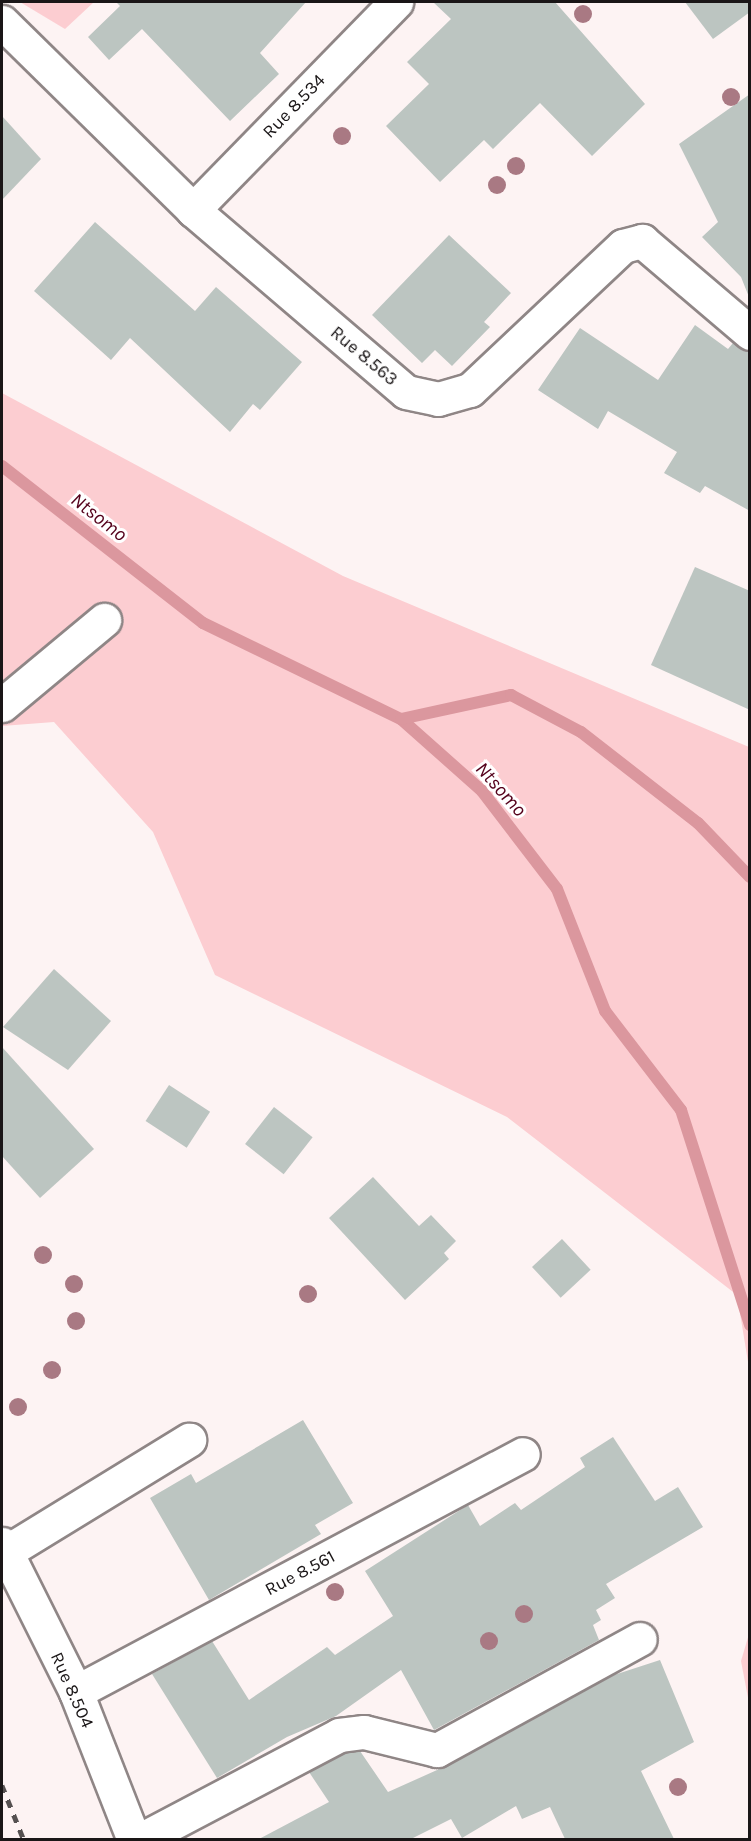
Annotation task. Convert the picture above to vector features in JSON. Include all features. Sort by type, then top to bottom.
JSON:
[{"type":"street","name":"Rue 8.534","points":[[193,210],[396,2]]},
{"type":"street","name":"Rue 8.563","points":[[2,22],[193,210],[406,392],[438,399],[470,390],[623,246],[642,241],[750,333]]},
{"type":"street","points":[[2,705],[104,620]]},
{"type":"street","points":[[4,1548],[189,1440]]},
{"type":"street","name":"Rue 8.561","points":[[76,1692],[523,1454]]},
{"type":"street","name":"Rue 8.504","points":[[4,1548],[76,1692],[134,1839]]},
{"type":"street","points":[[140,1839],[339,1735],[364,1732],[437,1750],[640,1639]]},
{"type":"shaded area","points":[[20,2],[94,2],[65,29]]},
{"type":"shaded area","points":[[2,393],[343,576],[749,747],[749,1368],[737,1295],[507,1117],[215,975],[153,832],[54,722],[2,726]]},
{"type":"shaded area","points":[[749,1634],[749,1703],[741,1661]]},
{"type":"building","points":[[116,2],[306,2],[260,53],[279,74],[230,121],[142,29],[109,60],[88,37],[120,6]]},
{"type":"building","points":[[433,2],[555,2],[645,104],[592,156],[540,103],[493,149],[484,140],[440,182],[386,126],[429,84],[407,62],[451,19]]},
{"type":"building","points":[[685,2],[750,2],[750,12],[713,39]]},
{"type":"building","points":[[750,94],[749,297],[741,277],[702,237],[718,222],[679,144]]},
{"type":"building","points":[[2,116],[41,159],[2,200]]},
{"type":"building","points":[[95,222],[195,311],[216,287],[302,362],[260,410],[253,404],[230,432],[130,338],[111,360],[34,291]]},
{"type":"building","points":[[449,235],[511,293],[484,322],[490,327],[452,366],[435,350],[422,363],[372,315]]},
{"type":"building","points":[[695,325],[728,349],[733,343],[750,351],[750,511],[705,486],[700,493],[664,473],[677,452],[608,411],[598,429],[538,390],[580,328],[658,380]]},
{"type":"building","points":[[695,567],[750,591],[750,710],[651,665]]},
{"type":"building","points":[[54,969],[111,1021],[68,1070],[3,1027]]},
{"type":"building","points":[[2,1047],[94,1149],[40,1198],[2,1156]]},
{"type":"building","points":[[169,1085],[210,1112],[187,1148],[146,1121]]},
{"type":"building","points":[[274,1107],[313,1137],[284,1174],[245,1144]]},
{"type":"building","points":[[373,1177],[419,1226],[431,1215],[456,1241],[444,1253],[449,1259],[405,1300],[329,1218]]},
{"type":"building","points":[[562,1239],[591,1270],[561,1298],[532,1267]]},
{"type":"building","points":[[303,1420],[353,1503],[315,1525],[321,1534],[209,1600],[150,1498],[191,1474],[196,1483]]},
{"type":"building","points":[[613,1437],[655,1501],[678,1487],[703,1527],[606,1584],[615,1598],[596,1610],[601,1620],[593,1625],[599,1640],[434,1730],[401,1670],[336,1716],[287,1737],[217,1778],[152,1674],[212,1641],[249,1700],[327,1647],[335,1655],[393,1616],[365,1571],[468,1505],[480,1526],[515,1503],[521,1510],[585,1467],[580,1458]]},
{"type":"building","points":[[660,1660],[694,1742],[641,1771],[674,1839],[565,1839],[550,1807],[522,1819],[516,1806],[462,1838],[451,1819],[411,1839],[259,1839],[329,1802],[309,1772],[345,1753],[360,1751],[388,1792],[446,1766],[614,1675]]},
{"type":"waterway","name":"Ntsomo","points":[[2,466],[203,623],[401,719],[482,791],[557,889],[605,1011],[681,1110],[750,1325]]},
{"type":"waterway","points":[[401,719],[511,695],[581,732],[698,823],[750,877]]},
{"type":"railway","points":[[2,1785],[24,1840]]}]
